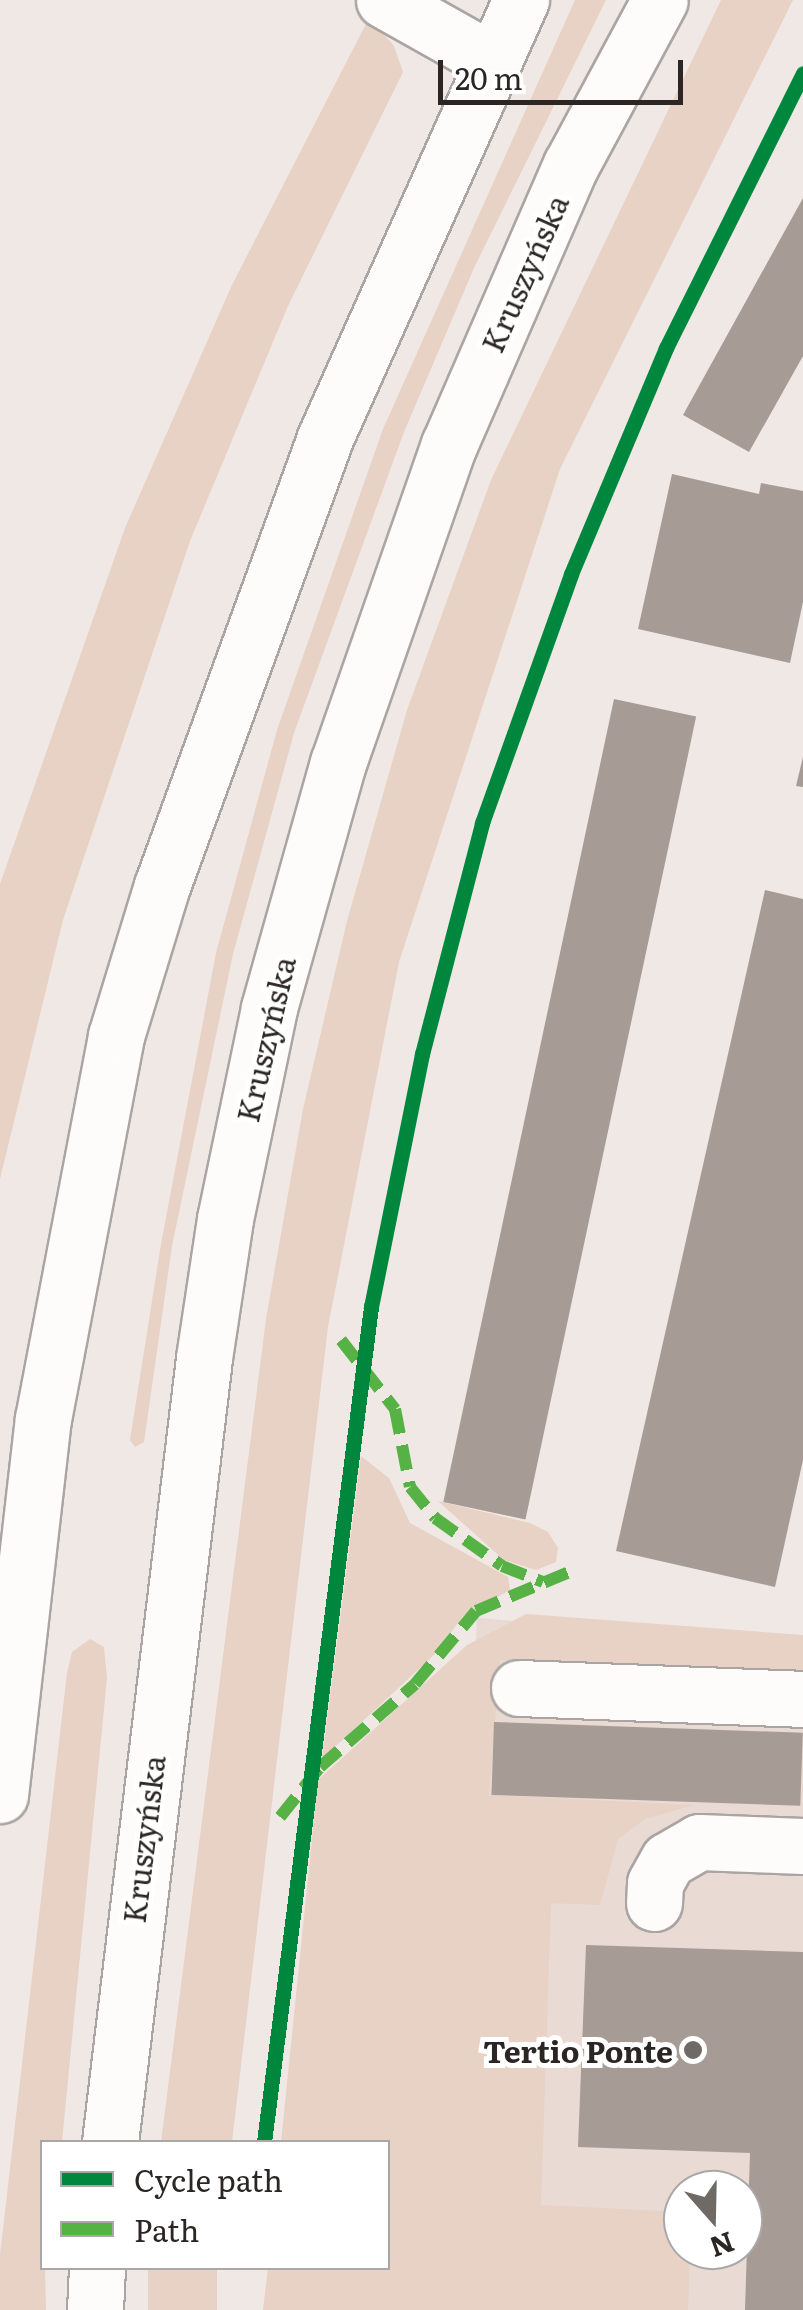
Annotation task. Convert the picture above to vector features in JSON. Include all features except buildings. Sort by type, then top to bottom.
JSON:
[{"type":"main road","points":[[384,0],[489,60]]},
{"type":"main road","points":[[0,1794],[43,1419],[116,1036],[162,886],[325,438],[489,60],[520,0]]},
{"type":"main road","name":"Kruszyńska","points":[[110,2140],[204,1358],[225,1219],[269,1008],[338,763],[449,445],[571,165],[660,0]]},
{"type":"main road","points":[[520,1688],[803,1699]]},
{"type":"main road","points":[[654,1902],[655,1883],[668,1860],[700,1842],[803,1846]]},
{"type":"main road","points":[[95,2310],[97,2270]]},
{"type":"shaded area","points":[[575,0],[606,0],[474,268],[404,432],[294,733],[233,954],[172,1246],[144,1442],[135,1447],[130,1440],[161,1244],[216,953],[277,730],[383,429]]},
{"type":"shaded area","points":[[721,0],[793,0],[560,469],[399,962],[328,1327],[232,2140],[161,2140],[266,1319],[303,1109],[347,921],[407,710],[491,480]]},
{"type":"shaded area","points":[[369,18],[394,46],[403,72],[288,306],[190,541],[63,920],[0,1179],[0,884],[125,528],[232,285]]},
{"type":"shaded area","points":[[361,1456],[389,1478],[410,1523],[508,1577],[510,1590],[463,1616],[436,1653],[322,1759]]},
{"type":"shaded area","points":[[438,1501],[530,1523],[548,1532],[558,1548],[556,1562],[536,1570],[504,1560]]},
{"type":"shaded area","points":[[526,1614],[803,1635],[803,1670],[500,1660],[489,1795],[694,1805],[645,1819],[618,1839],[600,1905],[551,1903],[541,2205],[663,2211],[663,2270],[689,2270],[688,2310],[263,2310],[268,2270],[390,2270],[390,2140],[281,2140],[318,1780],[467,1645]]},
{"type":"shaded area","points":[[477,1618],[803,1643],[803,2310],[449,2310]]},
{"type":"shaded area","points":[[90,1639],[104,1647],[107,1678],[62,2140],[40,2140],[40,2270],[45,2270],[46,2310],[0,2310],[0,2255],[72,1652]]},
{"type":"shaded area","points":[[148,2270],[217,2270],[217,2310],[148,2310]]},
{"type":"marked path","points":[[341,1340],[395,1409],[410,1487],[435,1518],[502,1566],[543,1582]]},
{"type":"marked path","points":[[280,1817],[320,1767],[415,1684],[476,1611],[574,1570]]},
{"type":"cycle path","points":[[264,2140],[371,1307],[422,1054],[482,823],[571,574],[666,348],[803,73]]},
{"type":"place","name":"Tertio Ponte","points":[[693,2050]]}]
